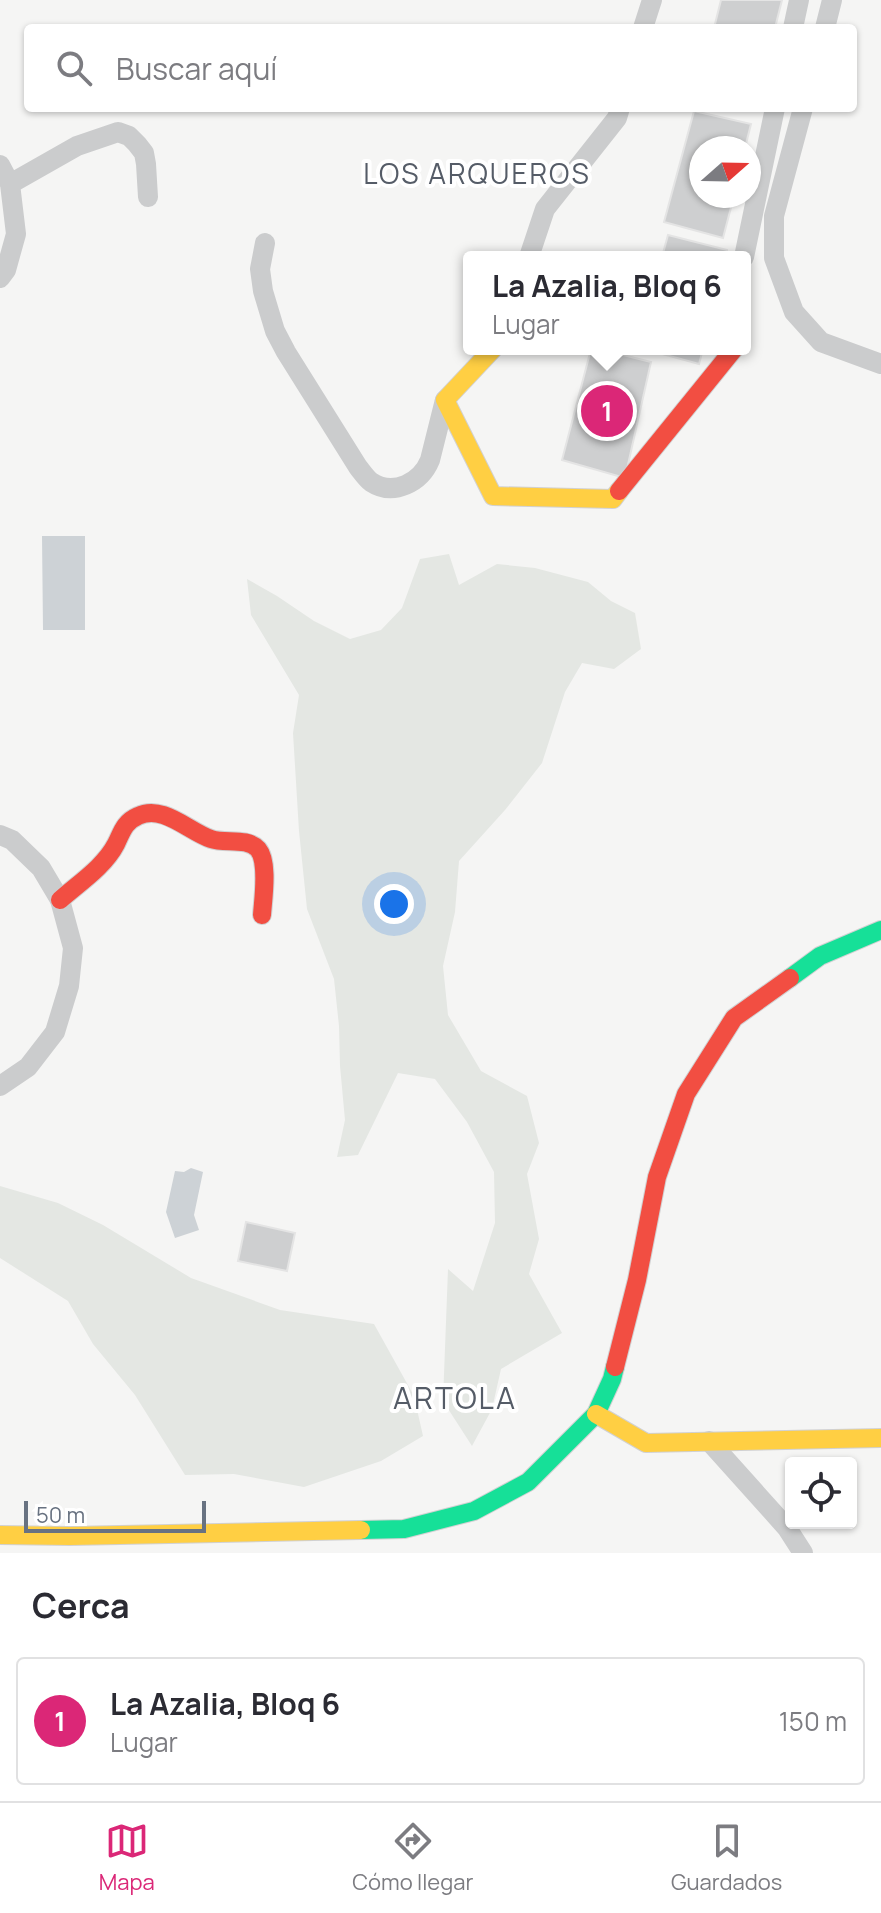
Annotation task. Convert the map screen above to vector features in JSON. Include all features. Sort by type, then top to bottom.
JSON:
[{"type":"main road","points":[[487,355],[445,400],[493,496],[613,499],[729,355]]},
{"type":"main road","points":[[60,900],[95,869],[115,846],[130,819],[150,812],[217,841],[247,843],[258,850],[263,862],[262,915]]},
{"type":"main road","points":[[0,1535],[404,1529],[474,1511],[528,1482],[596,1414],[612,1379],[637,1280],[657,1177],[686,1094],[734,1018],[820,956],[881,930]]},
{"type":"main road","points":[[596,1414],[646,1443],[881,1438]]},
{"type":"street","points":[[644,24],[652,0]]},
{"type":"street","points":[[794,24],[799,0]]},
{"type":"street","points":[[826,24],[832,0]]},
{"type":"street","points":[[531,251],[545,209],[619,112]]},
{"type":"street","points":[[745,251],[774,112]]},
{"type":"street","points":[[802,112],[774,216],[774,258],[794,312],[821,342],[881,364]]},
{"type":"street","points":[[10,184],[77,146],[118,132],[129,136],[144,153],[148,197]]},
{"type":"street","points":[[0,165],[10,184],[16,234],[6,270],[0,278]]},
{"type":"street","points":[[265,243],[260,269],[275,331],[358,467],[370,481],[391,488],[412,482],[420,476],[430,460],[445,400]]},
{"type":"street","points":[[0,835],[12,840],[41,868],[60,900],[73,948],[69,986],[55,1032],[28,1067],[0,1086]]},
{"type":"street","points":[[709,1441],[787,1528],[803,1553]]},
{"type":"shaded area","points":[[42,536],[85,536],[85,630],[43,630]]},
{"type":"shaded area","points":[[449,554],[459,585],[497,564],[535,568],[588,582],[611,601],[635,613],[641,649],[614,669],[582,663],[565,692],[542,763],[459,861],[455,912],[443,966],[448,1015],[481,1071],[527,1096],[539,1143],[527,1174],[539,1239],[529,1274],[562,1333],[501,1369],[492,1409],[472,1446],[443,1401],[448,1269],[473,1291],[495,1223],[494,1172],[467,1122],[435,1079],[398,1073],[358,1155],[337,1157],[345,1120],[339,1026],[334,979],[307,909],[293,733],[299,695],[251,615],[247,579],[314,621],[350,639],[381,630],[402,608],[420,559]]},
{"type":"shaded area","points":[[191,1168],[203,1172],[194,1215],[199,1230],[175,1238],[166,1212],[175,1171],[184,1172]]},
{"type":"shaded area","points":[[0,1186],[58,1203],[103,1225],[191,1278],[280,1310],[374,1324],[414,1396],[423,1436],[381,1461],[304,1487],[234,1474],[185,1475],[135,1395],[93,1344],[68,1301],[0,1258]]},
{"type":"building","points":[[721,0],[782,0],[776,24],[715,24]]},
{"type":"building","points":[[694,112],[751,124],[748,136],[689,136],[689,208],[731,208],[723,238],[664,222]]},
{"type":"building","points":[[668,235],[727,250],[727,251],[664,251]]},
{"type":"building","points":[[589,355],[623,355],[651,362],[625,478],[562,460]]},
{"type":"building","points":[[666,355],[701,355],[699,364]]},
{"type":"building","points":[[246,1222],[295,1233],[287,1271],[238,1261]]},
{"type":"traffic: fast","points":[[790,978],[820,956],[881,930]]},
{"type":"traffic: fast","points":[[361,1530],[404,1529],[474,1511],[528,1482],[596,1414],[615,1367]]},
{"type":"traffic: slow","points":[[487,355],[445,400],[493,496],[613,499],[619,491]]},
{"type":"traffic: slow","points":[[596,1414],[646,1443],[881,1438]]},
{"type":"traffic: slow","points":[[0,1535],[361,1530]]},
{"type":"traffic: jam","points":[[619,491],[729,355]]},
{"type":"traffic: jam","points":[[60,900],[105,860],[130,821],[147,813],[157,813],[211,839],[248,843],[258,849],[264,871],[262,915]]},
{"type":"traffic: jam","points":[[615,1367],[637,1280],[657,1177],[686,1094],[734,1018],[790,978]]},
{"type":"place","name":"La Azalia, Bloq 6","points":[[607,411]]},
{"type":"district","name":"LOS ARQUEROS","points":[[477,173]]},
{"type":"district","name":"ARTOLA","points":[[455,1397]]}]
